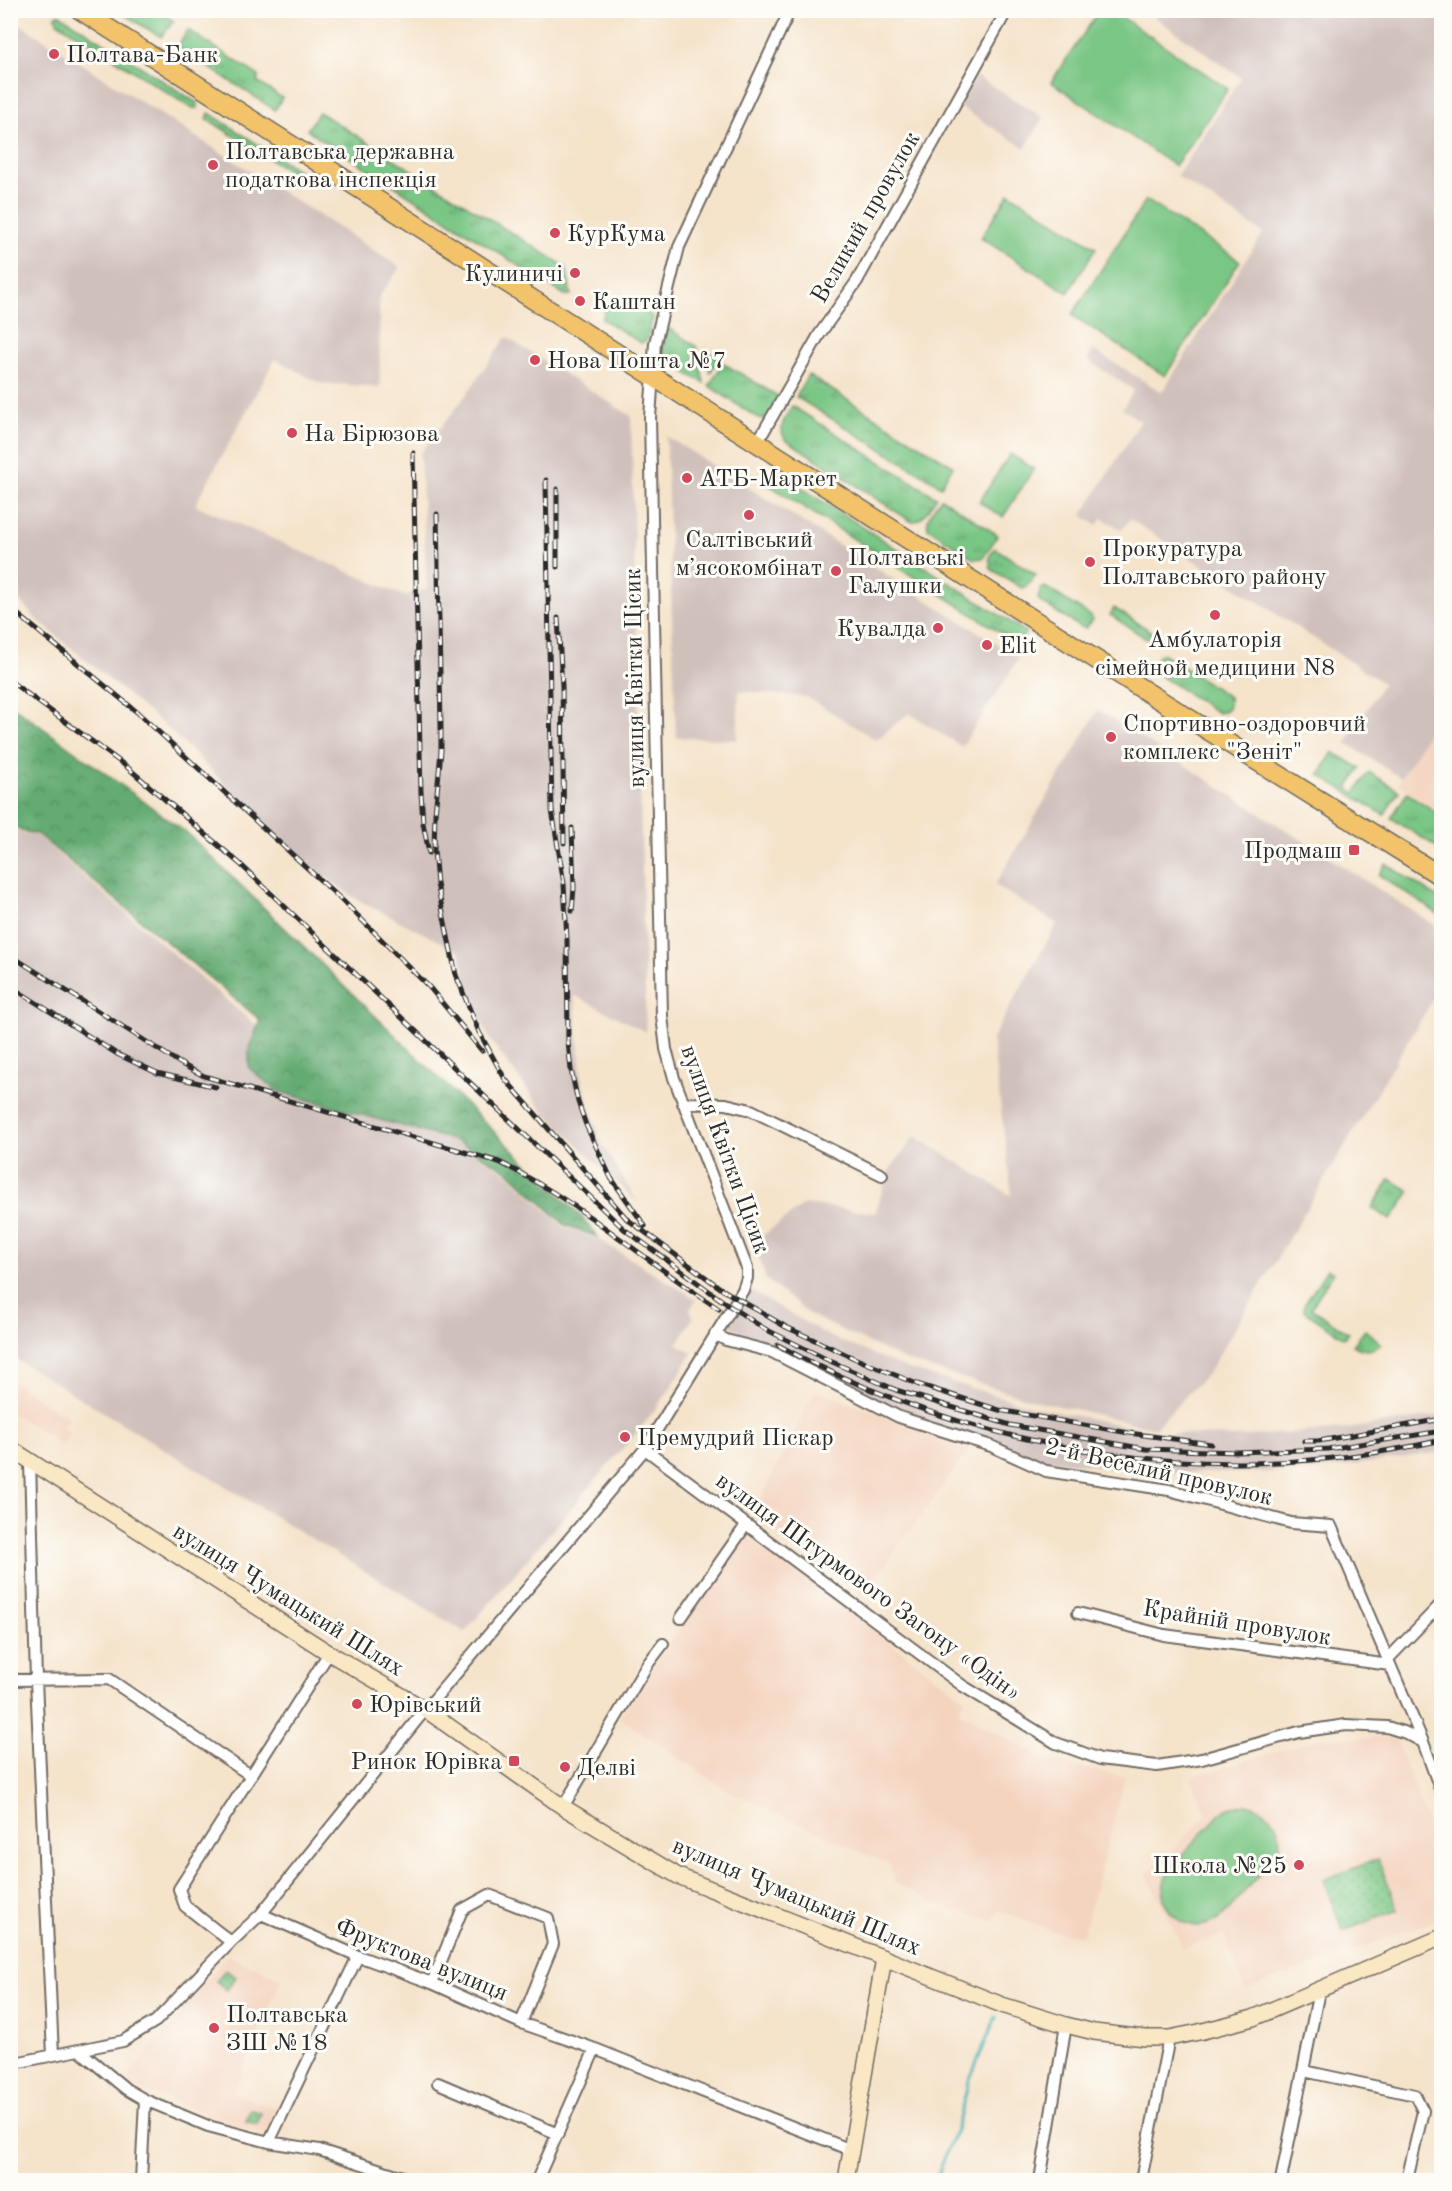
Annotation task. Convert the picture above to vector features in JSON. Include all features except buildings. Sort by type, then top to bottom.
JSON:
[{"type":"main road","points":[[80,10],[1179,713],[1442,877]]},
{"type":"main road","name":"вулиця Чумацький Шлях","points":[[10,1448],[329,1653],[426,1710],[563,1807],[678,1876],[1002,2005],[1066,2025],[1125,2036],[1168,2038],[1253,2018],[1442,1937]]},
{"type":"main road","points":[[846,2181],[884,1958]]},
{"type":"street","name":"вулиця Квітки Цісик","points":[[261,1914],[426,1710],[645,1449],[743,1290],[748,1272],[683,1103],[666,1048],[662,1016],[650,418],[655,343],[679,247],[790,10]]},
{"type":"street","name":"Великий провулок","points":[[757,443],[819,335],[857,281],[1007,10]]},
{"type":"street","points":[[1426,867],[1442,883]]},
{"type":"street","points":[[683,1103],[726,1104],[751,1110],[882,1175]]},
{"type":"street","name":"2-й Веселий провулок","points":[[716,1334],[726,1340],[772,1352],[899,1417],[991,1446],[1046,1471],[1169,1490],[1290,1523],[1331,1526],[1389,1662]]},
{"type":"street","name":"вулиця Штурмового Загону «Одін»","points":[[645,1449],[963,1686],[1056,1743],[1100,1759],[1157,1766],[1202,1759],[1299,1732],[1346,1725],[1387,1726],[1423,1742]]},
{"type":"street","points":[[30,1461],[36,1680],[53,2055]]},
{"type":"street","points":[[681,1618],[746,1525]]},
{"type":"street","points":[[1442,1603],[1389,1662],[1442,1794]]},
{"type":"street","name":"Крайній провулок","points":[[1078,1613],[1164,1635],[1389,1662]]},
{"type":"street","points":[[563,1807],[647,1665],[663,1644]]},
{"type":"street","points":[[231,1942],[185,1906],[179,1889],[329,1653]]},
{"type":"street","points":[[10,1680],[109,1679],[250,1775]]},
{"type":"street","points":[[432,1983],[462,1910],[489,1895],[548,1918],[552,1944],[522,2023]]},
{"type":"street","points":[[10,2064],[123,2041],[156,2021],[231,1942],[261,1914]]},
{"type":"street","name":"Фруктова вулиця","points":[[261,1914],[358,1956],[432,1983],[522,2023],[595,2049],[851,2150]]},
{"type":"street","points":[[269,2142],[358,1956]]},
{"type":"street","points":[[1281,2181],[1319,1991]]},
{"type":"street","points":[[1040,2181],[1066,2025]]},
{"type":"street","points":[[1141,2181],[1168,2038]]},
{"type":"street","points":[[537,2181],[595,2049]]},
{"type":"street","points":[[80,2051],[126,2089],[145,2100],[208,2126],[269,2142],[319,2150],[412,2181]]},
{"type":"street","points":[[1304,2071],[1415,2095],[1423,2111],[1407,2181]]},
{"type":"street","points":[[438,2082],[558,2134]]},
{"type":"street","points":[[141,2181],[145,2100]]},
{"type":"shaded area","points":[[1146,11],[1441,11],[1441,739],[1429,732],[1401,778],[1346,743],[1383,683],[1130,519],[1122,530],[1102,518],[1097,525],[1082,515],[1141,421],[1122,409],[1134,390],[1087,360],[1093,350],[1162,392],[1263,233],[1177,176],[1241,78]]},
{"type":"shaded area","points":[[10,18],[400,267],[379,297],[380,387],[320,383],[275,359],[195,505],[404,596],[427,589],[420,454],[464,398],[506,337],[631,416],[646,1032],[574,995],[582,1083],[601,1142],[638,1203],[543,1111],[489,1038],[467,986],[460,952],[356,899],[301,859],[170,730],[34,617],[11,591]]},
{"type":"shaded area","points":[[976,76],[1044,118],[1025,148],[958,106]]},
{"type":"shaded area","points":[[666,436],[1019,658],[962,747],[909,713],[876,740],[807,697],[739,691],[737,740],[676,737]]},
{"type":"shaded area","points":[[1098,710],[1441,929],[1441,986],[1208,1373],[1155,1428],[1030,1399],[905,1360],[810,1315],[766,1279],[754,1242],[805,1204],[875,1213],[889,1171],[915,1136],[1012,1196],[992,1039],[1057,924],[995,885]]},
{"type":"shaded area","points":[[1429,732],[1441,739],[1441,812],[1398,784]]},
{"type":"shaded area","points":[[10,827],[20,833],[36,835],[253,1023],[507,1173],[564,1227],[598,1239],[696,1299],[690,1310],[693,1318],[677,1344],[692,1353],[671,1388],[647,1420],[465,1632],[11,1356]]},
{"type":"shaded area","points":[[751,1291],[829,1336],[906,1368],[1033,1407],[1157,1432],[1233,1437],[1347,1429],[1441,1415],[1441,1452],[1312,1471],[1217,1473],[1150,1472],[1030,1458],[910,1414],[796,1361],[729,1325]]},
{"type":"shaded area","points":[[11,1381],[68,1418],[62,1427],[70,1432],[62,1445],[11,1412]]},
{"type":"shaded area","points":[[816,1390],[970,1449],[864,1594],[753,1514]]},
{"type":"shaded area","points":[[745,1534],[965,1699],[958,1711],[1049,1761],[1125,1777],[1083,1936],[1060,1933],[999,1910],[992,1921],[935,1903],[894,1882],[890,1865],[730,1792],[620,1718]]},
{"type":"shaded area","name":"Школа №25","points":[[1323,1738],[1395,1738],[1441,1855],[1441,1918],[1245,1990],[1224,1935],[1183,1948],[1147,1875],[1207,1815],[1191,1777]]},
{"type":"shaded area","name":"Полтавська ЗШ №18","points":[[228,1955],[281,1979],[233,2093],[277,2109],[266,2135],[255,2133],[131,2086],[127,2077]]},
{"type":"green space","points":[[118,11],[157,11],[174,21],[161,37]]},
{"type":"green space","points":[[1099,11],[1113,11],[1228,89],[1175,166],[1051,82]]},
{"type":"green space","points":[[59,14],[197,103],[198,108],[185,104],[57,22],[55,16]]},
{"type":"green space","points":[[188,30],[259,76],[257,82],[282,98],[275,110],[177,47]]},
{"type":"green space","points":[[319,112],[566,267],[571,295],[566,296],[307,130]]},
{"type":"green space","points":[[209,113],[310,180],[306,182],[207,119]]},
{"type":"green space","points":[[1009,193],[1096,248],[1068,293],[981,238]]},
{"type":"green space","points":[[1146,200],[1240,261],[1165,376],[1072,315]]},
{"type":"green space","points":[[630,301],[653,317],[647,340],[641,343],[602,319],[605,310]]},
{"type":"green space","points":[[667,327],[697,347],[704,383],[680,369],[664,355],[662,345]]},
{"type":"green space","points":[[705,350],[719,358],[710,373]]},
{"type":"green space","points":[[723,363],[781,398],[766,418],[759,419],[709,386]]},
{"type":"green space","points":[[808,375],[953,466],[941,486],[796,397]]},
{"type":"green space","points":[[792,406],[936,497],[926,512],[920,519],[912,522],[785,439],[782,426]]},
{"type":"green space","points":[[1010,454],[1034,469],[1003,517],[979,502]]},
{"type":"green space","points":[[777,472],[1026,632],[1019,644],[769,485]]},
{"type":"green space","points":[[941,498],[998,535],[983,558],[974,559],[928,528],[929,516]]},
{"type":"green space","points":[[995,548],[1036,575],[1026,587],[1022,588],[991,569],[989,557]]},
{"type":"green space","points":[[1045,587],[1091,616],[1093,620],[1086,628],[1080,627],[1039,601],[1041,589]]},
{"type":"green space","points":[[1114,608],[1152,632],[1147,639],[1110,615]]},
{"type":"green space","points":[[1160,654],[1164,654],[1229,697],[1228,708],[1218,713],[1159,675],[1155,670],[1155,664]]},
{"type":"green space","points":[[10,704],[187,833],[580,1215],[598,1237],[565,1225],[508,1171],[456,1141],[277,1091],[249,1068],[249,1050],[260,1020],[37,834],[21,831],[11,824]]},
{"type":"green space","points":[[1333,752],[1360,768],[1348,788],[1355,793],[1369,772],[1399,791],[1384,815],[1319,775]]},
{"type":"green space","points":[[1407,793],[1441,815],[1441,850],[1391,818]]},
{"type":"green space","points":[[1386,864],[1441,900],[1441,916],[1379,875]]},
{"type":"green space","points":[[1390,1179],[1410,1191],[1391,1220],[1372,1208]]},
{"type":"green space","points":[[1327,1269],[1333,1273],[1311,1308],[1348,1333],[1344,1338],[1304,1311],[1303,1307]]},
{"type":"green space","points":[[1365,1330],[1382,1344],[1368,1350],[1353,1345]]},
{"type":"green space","points":[[1246,1804],[1263,1811],[1275,1824],[1279,1832],[1278,1849],[1273,1858],[1230,1908],[1215,1921],[1198,1926],[1182,1921],[1167,1907],[1163,1894],[1165,1880],[1181,1855],[1220,1814],[1229,1808]]},
{"type":"green space","points":[[1378,1859],[1398,1910],[1343,1931],[1323,1880]]},
{"type":"green space","points":[[225,1970],[236,1977],[227,1990],[216,1981]]},
{"type":"green space","points":[[250,2109],[261,2113],[257,2124],[246,2121]]},
{"type":"waterway","points":[[938,2180],[940,2168],[957,2127],[969,2081],[996,2017]]},
{"type":"railway","points":[[413,453],[421,792],[423,823],[429,853]]},
{"type":"railway","points":[[546,480],[552,810],[564,884],[568,1042],[571,1070],[586,1125],[611,1178],[645,1226]]},
{"type":"railway","points":[[557,489],[557,567]]},
{"type":"railway","points":[[437,514],[441,727],[434,850],[437,884],[456,975],[479,1032],[505,1079],[627,1219],[723,1290],[786,1327],[917,1384],[999,1410],[1129,1433],[1211,1444]]},
{"type":"railway","points":[[10,608],[137,712],[343,901],[430,988],[482,1051]]},
{"type":"railway","points":[[558,618],[562,686],[564,843]]},
{"type":"railway","points":[[10,681],[127,767],[239,863],[624,1229],[765,1329],[896,1390],[1010,1425],[1146,1449],[1237,1452],[1328,1449],[1442,1431]]},
{"type":"railway","points":[[572,828],[574,888],[572,911]]},
{"type":"railway","points":[[10,955],[204,1076],[499,1162],[584,1213],[719,1309]]},
{"type":"railway","points":[[10,986],[117,1054],[157,1073],[216,1087]]},
{"type":"railway","points":[[778,1345],[855,1383],[935,1413],[1017,1437],[1101,1453],[1186,1461],[1272,1462],[1357,1455],[1442,1440]]},
{"type":"railway","points":[[1304,1441],[1319,1441],[1442,1419]]},
{"type":"place","name":"Полтава-Банк","points":[[54,54]]},
{"type":"place","name":"Полтавська державна податкова інспекція","points":[[213,165]]},
{"type":"place","name":"КурКума","points":[[555,233]]},
{"type":"place","name":"Кулиничі","points":[[575,273]]},
{"type":"place","name":"Каштан","points":[[580,301]]},
{"type":"place","name":"Нова Пошта №7","points":[[535,360]]},
{"type":"place","name":"На Бірюзова","points":[[292,433]]},
{"type":"place","name":"АТБ-Маркет","points":[[687,478]]},
{"type":"place","name":"Салтівський мʼясокомбінат","points":[[749,515]]},
{"type":"place","name":"Прокуратура Полтавського району","points":[[1090,562]]},
{"type":"place","name":"Полтавські Галушки","points":[[836,571]]},
{"type":"place","name":"Амбулаторія сімейной медицини N8","points":[[1215,615]]},
{"type":"place","name":"Кувалда","points":[[938,628]]},
{"type":"place","name":"Elit","points":[[987,645]]},
{"type":"place","name":"Спортивно-оздоровчий комплекс \"Зеніт\"","points":[[1111,737]]},
{"type":"place","name":"Продмаш","points":[[1354,850]]},
{"type":"place","name":"Премудрий Піскар","points":[[625,1437]]},
{"type":"place","name":"Юрівський","points":[[357,1704]]},
{"type":"place","name":"Ринок Юрівка","points":[[514,1761]]},
{"type":"place","name":"Делві","points":[[565,1767]]},
{"type":"place","name":"Школа №25","points":[[1299,1865]]},
{"type":"place","name":"Полтавська ЗШ №18","points":[[214,2028]]}]
